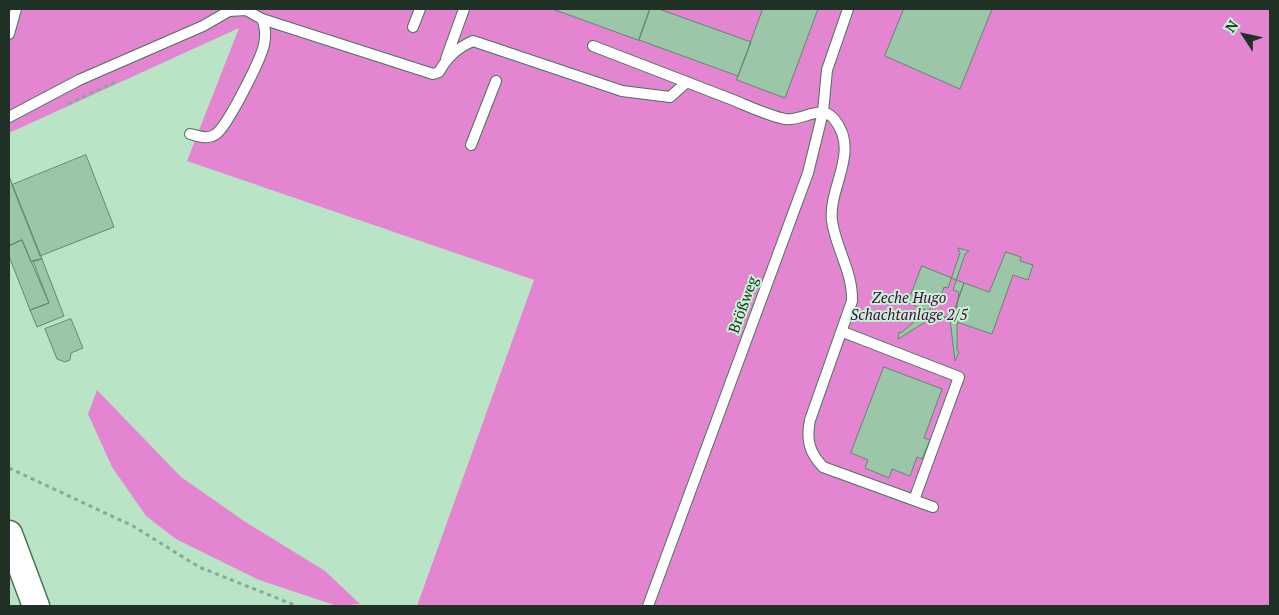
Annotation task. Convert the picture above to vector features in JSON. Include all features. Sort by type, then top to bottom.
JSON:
[{"type":"street","points":[[9,534],[36,606]]},
{"type":"lane","points":[[9,34],[16,9]]},
{"type":"lane","points":[[413,28],[420,9]]},
{"type":"lane","points":[[9,117],[79,80],[206,24],[230,10],[246,10],[262,19],[434,74],[439,72],[445,60],[464,9]]},
{"type":"lane","name":"Brößweg","points":[[648,606],[808,173],[823,112],[827,70],[848,9]]},
{"type":"lane","points":[[190,134],[203,138],[215,135],[230,116],[264,46],[266,28],[262,19]]},
{"type":"lane","points":[[445,60],[461,46],[473,41],[622,91],[670,97],[687,82]]},
{"type":"lane","points":[[593,46],[786,120],[823,112],[833,117],[844,137],[843,172],[836,193],[832,221],[853,286],[852,301],[843,332],[810,420],[807,433],[809,446],[814,458],[823,467],[933,507]]},
{"type":"lane","points":[[471,145],[496,81]]},
{"type":"lane","points":[[843,332],[959,377],[914,500]]},
{"type":"path","points":[[9,468],[133,526],[199,567],[297,606]]},
{"type":"green space","name":"Zeche Hugo Schachtanlage 2/5","points":[[9,9],[1270,9],[1270,606],[417,606],[534,280],[187,161],[239,28],[9,133]]},
{"type":"green space","points":[[97,390],[181,477],[244,521],[325,571],[360,604],[337,606],[259,580],[176,539],[146,516],[112,467],[88,414]]},
{"type":"building","points":[[553,9],[650,9],[639,40]]},
{"type":"building","points":[[650,9],[659,9],[751,42],[738,76],[639,40]]},
{"type":"building","points":[[763,9],[818,9],[785,98],[737,80]]},
{"type":"building","points":[[904,9],[992,9],[960,89],[885,56]]},
{"type":"building","points":[[86,155],[114,227],[40,256],[12,185]]},
{"type":"building","points":[[9,176],[42,259],[31,262],[22,240],[9,246]]},
{"type":"building","points":[[22,240],[49,303],[30,310],[9,256],[9,246]]},
{"type":"building","points":[[958,248],[969,251],[965,254],[953,290],[959,292],[957,306],[957,350],[959,352],[955,361],[950,319],[938,314],[898,339],[899,332],[901,333],[939,301],[944,287],[948,288],[960,253]]},
{"type":"building","points":[[1006,252],[1021,257],[1020,261],[1033,265],[1028,280],[1013,275],[992,334],[951,320],[964,283],[989,292]]},
{"type":"building","points":[[42,259],[64,316],[37,327],[30,310],[49,303],[33,261]]},
{"type":"building","points":[[922,266],[964,283],[951,320],[908,303]]},
{"type":"building","points":[[71,319],[83,348],[71,353],[70,360],[65,362],[57,359],[45,329]]},
{"type":"building","points":[[884,367],[942,389],[924,438],[930,440],[922,459],[917,457],[910,476],[892,469],[889,478],[865,468],[868,460],[851,453]]}]
